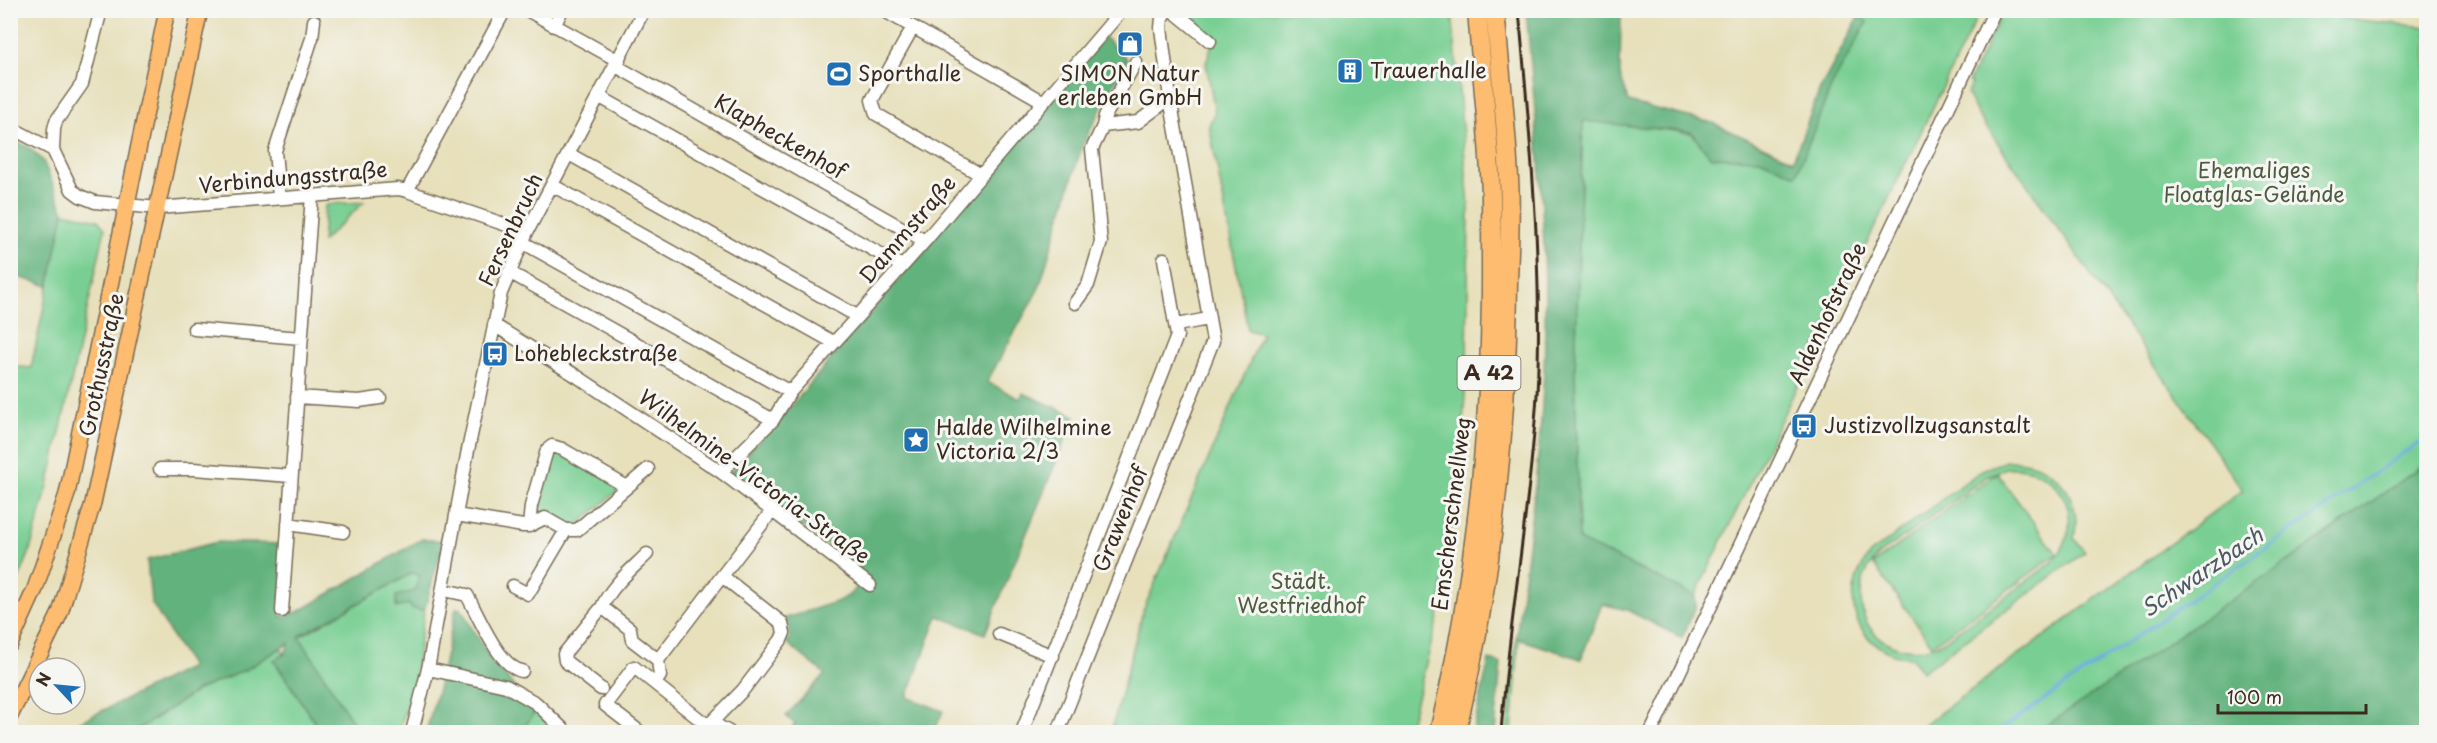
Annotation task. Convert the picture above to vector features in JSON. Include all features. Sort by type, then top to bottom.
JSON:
[{"type":"highway","name":"Emscherschnellweg","points":[[1439,732],[1462,619],[1475,537],[1485,438],[1491,337],[1490,175],[1477,10]]},
{"type":"highway","name":"Emscherschnellweg","points":[[1456,732],[1468,678],[1492,539],[1502,438],[1508,339],[1510,180],[1495,10]]},
{"type":"main road","name":"Grothusstraße","points":[[10,644],[35,590],[67,494],[167,10]]},
{"type":"main road","name":"Grothusstraße","points":[[10,717],[60,613],[93,503],[200,10]]},
{"type":"street","points":[[10,127],[53,150],[56,121],[82,84],[100,10]]},
{"type":"street","points":[[407,191],[505,10]]},
{"type":"street","name":"Klapheckenhof","points":[[527,10],[925,242]]},
{"type":"street","points":[[554,26],[562,10]]},
{"type":"street","name":"Fersenbruch","points":[[412,732],[444,590],[456,515],[494,325],[509,272],[525,237],[644,10]]},
{"type":"street","points":[[883,10],[1044,102]]},
{"type":"street","name":"Dammstraße","points":[[721,472],[773,420],[790,392],[925,242],[1122,10]]},
{"type":"street","name":"Grawenhof","points":[[1058,732],[1213,341],[1170,98],[1161,28],[1166,10]]},
{"type":"street","points":[[1172,10],[1210,41]]},
{"type":"street","name":"Aldenhofstraße","points":[[1651,732],[1995,10]]},
{"type":"street","points":[[279,198],[275,151],[312,38],[314,21]]},
{"type":"street","points":[[913,27],[872,100],[876,114],[981,176]]},
{"type":"street","points":[[1075,303],[1088,285],[1101,242],[1092,149],[1103,126],[1105,116],[1136,62]]},
{"type":"street","points":[[600,97],[902,267]]},
{"type":"street","points":[[1103,126],[1138,122],[1170,98]]},
{"type":"street","name":"Verbindungsstraße","points":[[53,150],[72,190],[95,202],[158,208],[398,189],[525,237]]},
{"type":"street","points":[[569,154],[856,316]]},
{"type":"street","points":[[552,185],[833,342]]},
{"type":"street","points":[[282,611],[312,195]]},
{"type":"street","points":[[525,237],[790,392]]},
{"type":"street","name":"Grawenhof","points":[[1022,732],[1178,336],[1164,260]]},
{"type":"street","points":[[509,272],[773,420]]},
{"type":"street","points":[[1177,326],[1208,319]]},
{"type":"street","name":"Wilhelmine-Victoria-Straße","points":[[494,325],[721,472],[870,585]]},
{"type":"street","points":[[194,329],[301,338]]},
{"type":"street","points":[[297,397],[359,401],[380,398]]},
{"type":"street","points":[[529,526],[531,506],[547,450],[552,446],[627,487]]},
{"type":"street","points":[[160,469],[291,476]]},
{"type":"street","points":[[456,515],[529,526],[545,518],[566,530],[576,530],[648,469]]},
{"type":"street","points":[[654,683],[660,676],[658,660],[772,511]]},
{"type":"street","points":[[288,524],[343,532]]},
{"type":"street","points":[[513,586],[528,594],[566,530]]},
{"type":"street","points":[[601,689],[565,660],[564,654],[624,576],[647,554]]},
{"type":"street","points":[[707,727],[743,690],[784,633],[782,623],[722,576]]},
{"type":"street","points":[[444,590],[467,595],[502,657],[516,670],[522,671]]},
{"type":"street","points":[[602,607],[630,629],[632,640],[658,660]]},
{"type":"street","points":[[999,634],[1053,656]]},
{"type":"street","points":[[640,732],[604,705],[634,667],[707,727],[729,732]]},
{"type":"street","points":[[428,669],[506,686],[536,703],[566,732]]},
{"type":"green space","name":"Ehemaliges Floatglas-Gelände","points":[[2263,10],[2426,27],[2426,463],[2287,562],[2037,732],[1914,732],[2243,490],[1978,115],[1967,94],[1972,84],[1969,81],[2003,11]]},
{"type":"green space","name":"Städt. Westfriedhof","points":[[1192,11],[1452,11],[1469,206],[1467,366],[1461,453],[1438,618],[1408,732],[1111,732],[1143,611],[1262,334],[1248,330],[1209,125],[1215,112],[1206,63],[1214,37],[1190,17]]},
{"type":"green space","points":[[1526,11],[1621,11],[1620,74],[1628,102],[1713,123],[1793,160],[1820,89],[1859,16],[1867,22],[1831,87],[1796,175],[1760,159],[1711,157],[1691,132],[1583,121],[1575,372],[1579,540],[1695,596],[1696,606],[1682,638],[1627,610],[1602,604],[1581,659],[1516,638],[1538,451],[1545,339],[1543,215]]},
{"type":"green space","points":[[1848,11],[1980,11],[1695,596],[1579,541],[1575,372],[1583,120],[1691,133],[1711,157],[1760,159],[1796,175],[1831,87],[1867,22]]},
{"type":"green space","points":[[1104,37],[1127,59],[1082,146],[1039,288],[987,382],[1020,399],[1023,393],[1075,416],[985,634],[938,616],[907,697],[943,711],[934,732],[788,732],[795,724],[786,716],[825,674],[787,643],[790,638],[788,622],[783,619],[836,602],[848,596],[868,577],[744,481],[729,473],[793,404]]},
{"type":"green space","points":[[10,138],[31,149],[43,161],[64,212],[49,286],[11,275]]},
{"type":"green space","points":[[364,202],[322,242],[325,206]]},
{"type":"green space","points":[[64,212],[98,220],[105,229],[48,486],[29,554],[11,598],[11,366],[31,368]]},
{"type":"green space","points":[[554,449],[615,483],[619,490],[576,526],[568,527],[536,508],[549,451]]},
{"type":"green space","points":[[2006,461],[2037,466],[2050,473],[2061,482],[2069,494],[2076,522],[2074,538],[2085,552],[1922,672],[1912,658],[1892,654],[1877,645],[1865,633],[1857,619],[1854,604],[1855,587],[1860,570],[1871,553],[1982,470]],"holes":[[[2006,468],[2026,469],[2043,476],[2056,486],[2065,500],[2069,515],[2068,532],[2062,548],[2050,564],[1934,646],[1905,649],[1891,645],[1875,634],[1864,615],[1861,594],[1866,572],[1875,559],[1888,547],[1986,477]]]},
{"type":"green space","points":[[2426,463],[2426,732],[2037,732],[2287,562]]},
{"type":"green space","points":[[1997,473],[2057,554],[1932,645],[1873,564]]},
{"type":"green space","points":[[422,539],[444,541],[424,611],[411,608],[409,604],[396,608],[396,596],[415,591],[419,575],[412,573],[299,636],[359,732],[321,732],[274,660],[285,654],[289,643],[245,670],[198,690],[134,732],[59,732],[191,667],[151,602],[147,560],[217,542],[283,544],[281,617],[300,611]]},
{"type":"green space","points":[[412,573],[419,575],[409,603],[411,608],[424,611],[415,677],[399,732],[359,732],[299,637]]},
{"type":"green space","points":[[456,608],[461,609],[490,659],[536,711],[520,732],[426,732]]},
{"type":"green space","points":[[1516,638],[1519,639],[1512,732],[1507,732]]},
{"type":"green space","points":[[281,648],[285,654],[274,661],[321,732],[134,732],[198,690],[245,670]]},
{"type":"green space","points":[[1489,660],[1501,663],[1495,732],[1473,732]]},
{"type":"green space","points":[[536,711],[558,732],[520,732]]},
{"type":"waterway","name":"Schwarzbach","points":[[1997,732],[2426,438]]},
{"type":"railway","points":[[1501,732],[1537,395],[1537,251],[1519,10]]},
{"type":"place","name":"SIMON Natur erleben GmbH","points":[[1130,44]]},
{"type":"place","name":"Trauerhalle","points":[[1350,71]]},
{"type":"place","name":"Sporthalle","points":[[839,74]]},
{"type":"place","name":"Lohebleckstraße","points":[[495,354]]},
{"type":"place","name":"Justizvollzugsanstalt","points":[[1804,426]]},
{"type":"place","name":"Halde Wilhelmine Victoria 2/3","points":[[916,440]]}]
